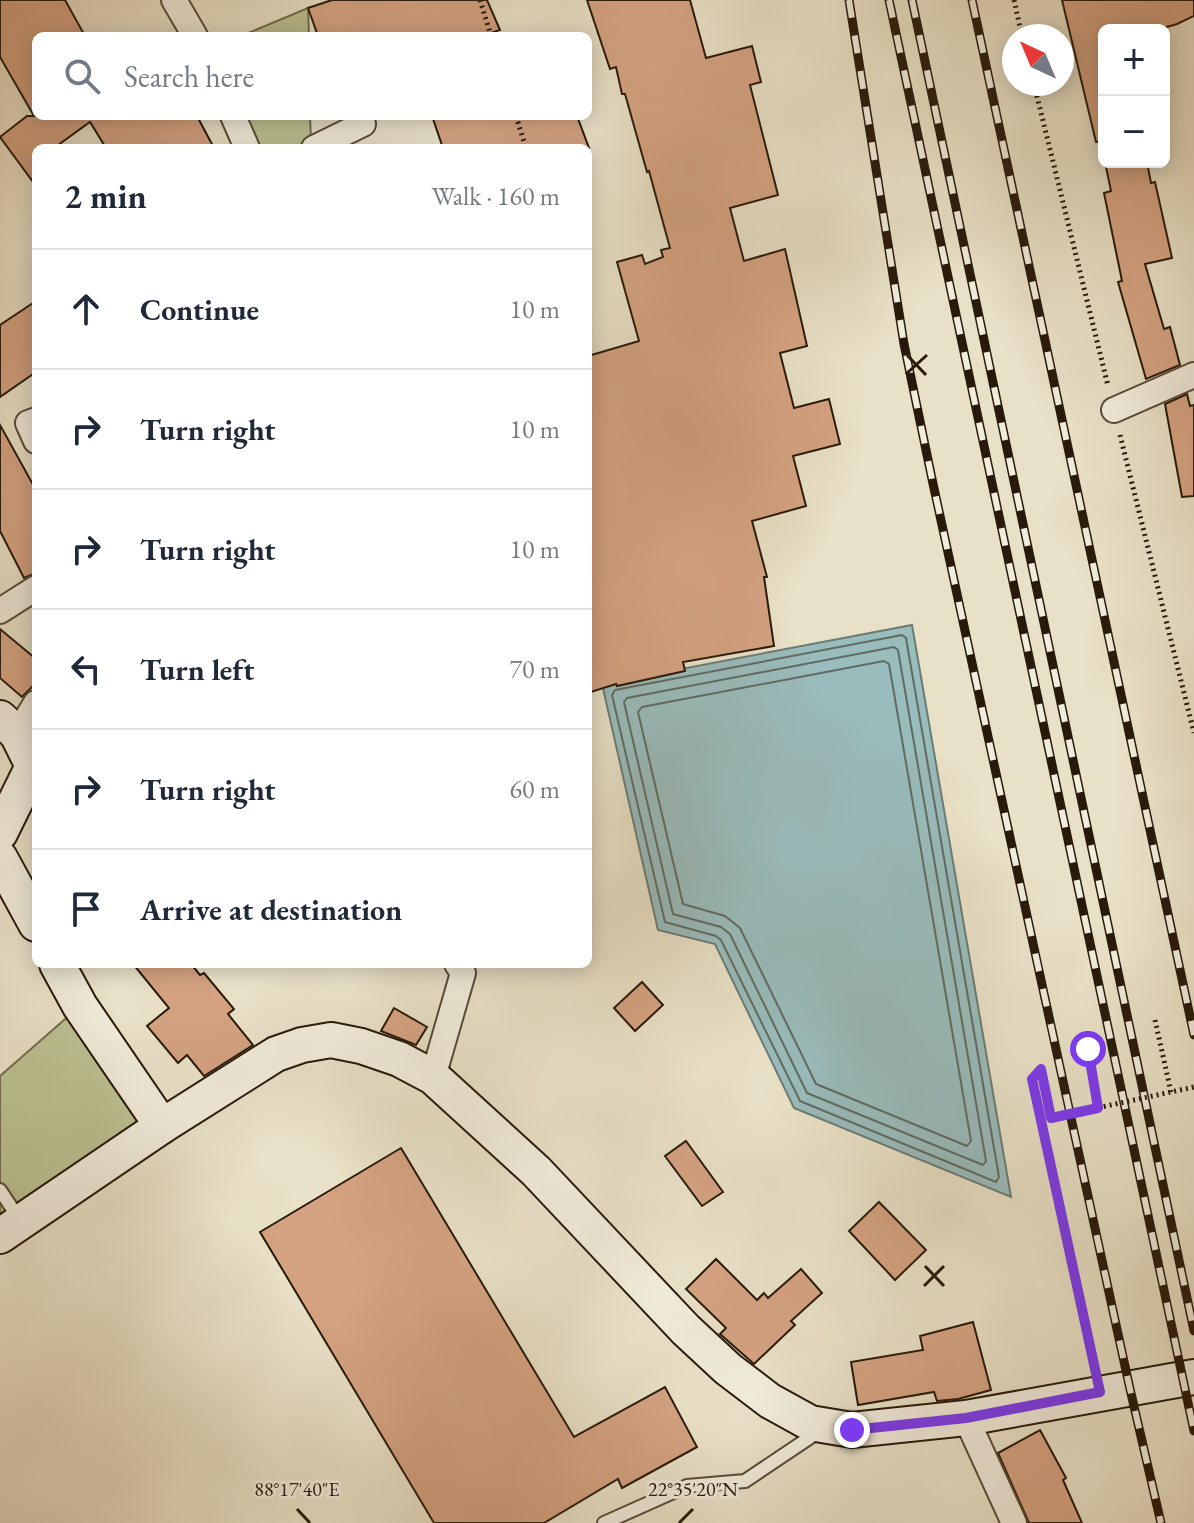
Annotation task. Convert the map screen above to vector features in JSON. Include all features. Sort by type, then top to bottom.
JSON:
[{"type":"main road","points":[[9,726],[32,764]]},
{"type":"main road","points":[[0,833],[32,768]]},
{"type":"main road","points":[[0,858],[32,917]]},
{"type":"main road","points":[[59,968],[80,1006],[162,1126]]},
{"type":"main road","points":[[10,1229],[162,1126],[276,1054],[331,1040],[399,1059],[433,1077],[536,1171],[686,1330],[728,1369],[770,1401],[810,1423],[852,1430],[966,1418],[1194,1377]]},
{"type":"street","points":[[174,0],[193,32]]},
{"type":"street","points":[[235,120],[245,144]]},
{"type":"street","points":[[322,144],[363,124]]},
{"type":"street","points":[[1114,410],[1194,375]]},
{"type":"street","points":[[0,611],[32,591]]},
{"type":"street","points":[[9,726],[32,706]]},
{"type":"street","points":[[433,1077],[463,973],[460,968]]},
{"type":"street","points":[[966,1418],[1014,1523]]},
{"type":"lane","points":[[0,1190],[10,1229]]},
{"type":"lane","points":[[604,1523],[687,1486],[745,1481],[827,1426]]},
{"type":"path","points":[[480,0],[490,32]]},
{"type":"path","points":[[1014,0],[1019,24]]},
{"type":"path","points":[[1037,96],[1194,733]]},
{"type":"path","points":[[517,120],[525,144]]},
{"type":"path","points":[[1155,1020],[1171,1092]]},
{"type":"path","points":[[1088,1049],[1098,1108]]},
{"type":"path","points":[[1100,1392],[1032,1079],[1041,1069],[1051,1118],[1194,1087]]},
{"type":"green space","points":[[308,8],[309,32],[251,32]]},
{"type":"green space","points":[[236,120],[310,120],[311,140],[304,144],[247,144]]},
{"type":"green space","points":[[80,1006],[150,1123],[0,1227],[0,1076]]},
{"type":"water","points":[[912,625],[1011,1197],[794,1108],[715,944],[658,930],[602,684]]},
{"type":"building","points":[[0,0],[65,0],[83,32],[32,32],[32,113],[0,57]]},
{"type":"building","points":[[332,0],[487,0],[500,30],[317,32],[308,8]]},
{"type":"building","points":[[587,0],[690,0],[706,58],[752,46],[761,82],[750,85],[778,195],[730,208],[744,261],[785,249],[807,346],[780,353],[794,408],[829,399],[840,444],[793,456],[806,506],[752,521],[767,577],[764,577],[774,646],[683,662],[685,671],[592,692],[592,355],[639,341],[617,262],[642,255],[645,264],[663,257],[661,250],[670,248],[616,67],[610,69]]},
{"type":"building","points":[[1062,0],[1194,0],[1194,16],[1170,26],[1098,24],[1098,142],[1074,50],[1074,24],[1068,24]]},
{"type":"building","points":[[27,116],[32,116],[32,120],[199,120],[212,144],[104,144],[90,122],[60,144],[32,144],[32,181],[0,137]]},
{"type":"building","points":[[433,120],[578,120],[588,144],[442,144]]},
{"type":"building","points":[[1106,168],[1148,168],[1151,183],[1155,182],[1172,258],[1145,264],[1164,329],[1170,327],[1180,365],[1146,379],[1118,282],[1122,281],[1104,193],[1111,191]]},
{"type":"building","points":[[32,304],[32,375],[0,397],[0,325]]},
{"type":"building","points":[[1187,394],[1190,406],[1194,405],[1194,496],[1182,497],[1165,404]]},
{"type":"building","points":[[0,425],[32,483],[32,575],[24,578],[0,531]]},
{"type":"building","points":[[0,629],[32,656],[32,687],[22,697],[0,678]]},
{"type":"building","points":[[136,968],[194,968],[200,975],[204,973],[234,1009],[228,1014],[253,1045],[204,1076],[187,1055],[178,1063],[147,1026],[169,1008]]},
{"type":"building","points":[[642,982],[663,1005],[635,1031],[614,1008]]},
{"type":"building","points":[[394,1008],[427,1027],[416,1045],[381,1031]]},
{"type":"building","points":[[686,1141],[723,1192],[702,1206],[665,1156]]},
{"type":"building","points":[[401,1148],[574,1437],[665,1387],[697,1447],[622,1488],[618,1479],[544,1523],[434,1523],[260,1232]]},
{"type":"building","points":[[879,1202],[926,1250],[895,1280],[849,1231]]},
{"type":"building","points":[[716,1259],[757,1300],[764,1293],[768,1298],[801,1269],[822,1293],[791,1321],[795,1325],[754,1364],[720,1334],[726,1328],[686,1289]]},
{"type":"building","points":[[973,1322],[991,1390],[958,1399],[937,1401],[934,1392],[858,1405],[851,1362],[923,1350],[920,1336]]},
{"type":"building","points":[[1040,1430],[1066,1478],[1063,1480],[1082,1523],[1029,1523],[998,1453]]},
{"type":"railway","points":[[849,0],[904,344],[1161,1523]]},
{"type":"railway","points":[[889,0],[1194,1431]]},
{"type":"railway","points":[[912,0],[1194,1331]]},
{"type":"railway","points":[[972,0],[1194,1035]]},
{"type":"route","points":[[852,1430],[966,1418],[1100,1392],[1032,1079],[1041,1069],[1051,1118],[1098,1108],[1088,1049]]}]
